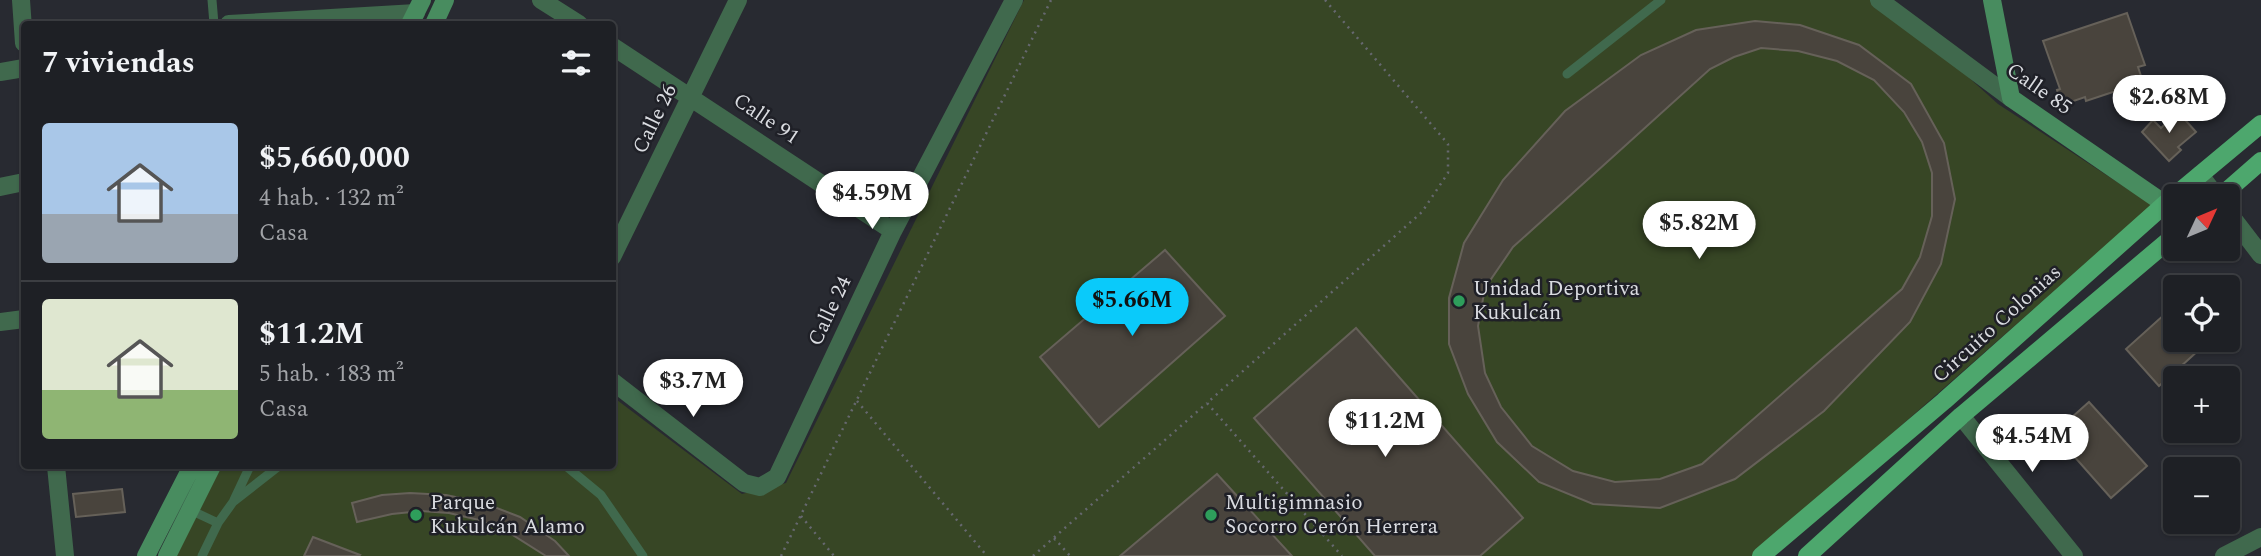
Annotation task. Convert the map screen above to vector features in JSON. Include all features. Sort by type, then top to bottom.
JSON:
[{"type":"main road","points":[[440,21],[445,0]]},
{"type":"main road","points":[[1992,0],[2011,98]]},
{"type":"main road","name":"Calle 85","points":[[2011,98],[2163,203]]},
{"type":"main road","name":"Circuito Colonias","points":[[2192,184],[2261,124]]},
{"type":"main road","points":[[2235,184],[2261,161]]},
{"type":"main road","name":"Circuito Colonias","points":[[1761,556],[2163,214]]},
{"type":"main road","points":[[1807,556],[1961,416],[2163,244]]},
{"type":"main road","points":[[166,556],[191,469]]},
{"type":"main road","points":[[146,556],[210,469]]},
{"type":"street","points":[[21,0],[22,21]]},
{"type":"street","points":[[541,0],[574,21]]},
{"type":"street","name":"Calle 26","points":[[616,249],[738,0]]},
{"type":"street","name":"Calle 24","points":[[616,384],[744,482],[760,487],[777,477],[893,231],[1014,0]]},
{"type":"street","name":"Calle 85","points":[[1880,0],[2011,98]]},
{"type":"street","points":[[276,21],[416,12]]},
{"type":"street","name":"Calle 91","points":[[616,49],[893,231]]},
{"type":"street","points":[[0,72],[21,68]]},
{"type":"street","points":[[2200,175],[2207,184]]},
{"type":"street","points":[[0,187],[21,183]]},
{"type":"street","points":[[2240,228],[2261,255]]},
{"type":"street","points":[[0,322],[21,319]]},
{"type":"street","points":[[1961,416],[2074,556]]},
{"type":"street","points":[[56,469],[65,556]]},
{"type":"street","points":[[2224,556],[2261,537]]},
{"type":"lane","points":[[212,0],[214,21]]},
{"type":"lane","points":[[1567,74],[1661,0]]},
{"type":"lane","points":[[202,556],[249,469]]},
{"type":"lane","points":[[233,502],[275,469]]},
{"type":"lane","points":[[570,469],[601,495],[643,556]]},
{"type":"lane","points":[[182,506],[218,523]]},
{"type":"path","points":[[781,556],[1051,0]]},
{"type":"path","points":[[1035,556],[1422,212],[1448,173],[1448,144],[1325,0]]},
{"type":"path","points":[[857,401],[987,556]]},
{"type":"path","points":[[1207,403],[1342,556]]},
{"type":"path","points":[[801,516],[834,556]]},
{"type":"path","points":[[1035,556],[1055,539],[1070,556]]},
{"type":"green space","name":"Unidad Deportiva Kukulcán","points":[[1024,0],[1883,0],[1998,104],[2152,205],[1753,556],[166,556],[210,469],[616,469],[616,399],[742,494],[786,483]]},
{"type":"building","points":[[2127,13],[2145,65],[2138,67],[2143,82],[2086,101],[2085,97],[2062,105],[2057,90],[2060,89],[2043,41]]},
{"type":"building","points":[[1755,21],[1800,25],[1859,45],[1911,84],[1944,143],[1955,199],[1941,264],[1910,322],[1824,411],[1735,479],[1660,508],[1593,504],[1539,482],[1497,442],[1468,394],[1449,344],[1449,298],[1464,243],[1503,180],[1565,111],[1641,55],[1696,30]],"holes":[[[1761,48],[1798,51],[1837,61],[1874,80],[1904,112],[1922,142],[1932,173],[1932,216],[1920,257],[1902,289],[1702,464],[1660,479],[1615,482],[1573,471],[1532,446],[1501,407],[1485,373],[1478,326],[1485,288],[1513,247],[1710,69]]]},
{"type":"building","points":[[2178,112],[2196,132],[2178,147],[2181,150],[2169,161],[2142,132],[2153,120],[2161,128]]},
{"type":"building","points":[[1165,250],[1225,316],[1099,427],[1040,357]]},
{"type":"building","points":[[2163,316],[2163,352],[2197,352],[2181,366],[2163,366],[2163,382],[2159,386],[2126,349]]},
{"type":"building","points":[[1356,328],[1523,518],[1480,556],[1375,556],[1254,418]]},
{"type":"building","points":[[2089,402],[2147,466],[2111,498],[2065,446],[2043,443]]},
{"type":"building","name":"Multigimnasio Socorro Cerón Herrera","points":[[1217,474],[1292,556],[1120,556]]},
{"type":"building","points":[[122,489],[125,512],[76,517],[73,494]]},
{"type":"building","points":[[382,495],[446,495],[484,503],[520,517],[555,541],[569,556],[546,556],[511,534],[479,520],[449,513],[421,511],[357,522],[352,503]]},
{"type":"building","points":[[313,537],[360,555],[304,556]]},
{"type":"place","name":"Unidad Deportiva Kukulcán","points":[[1459,301]]},
{"type":"place","name":"Parque Kukulcán Alamo","points":[[416,515]]},
{"type":"place","name":"Multigimnasio Socorro Cerón Herrera","points":[[1211,515]]}]
